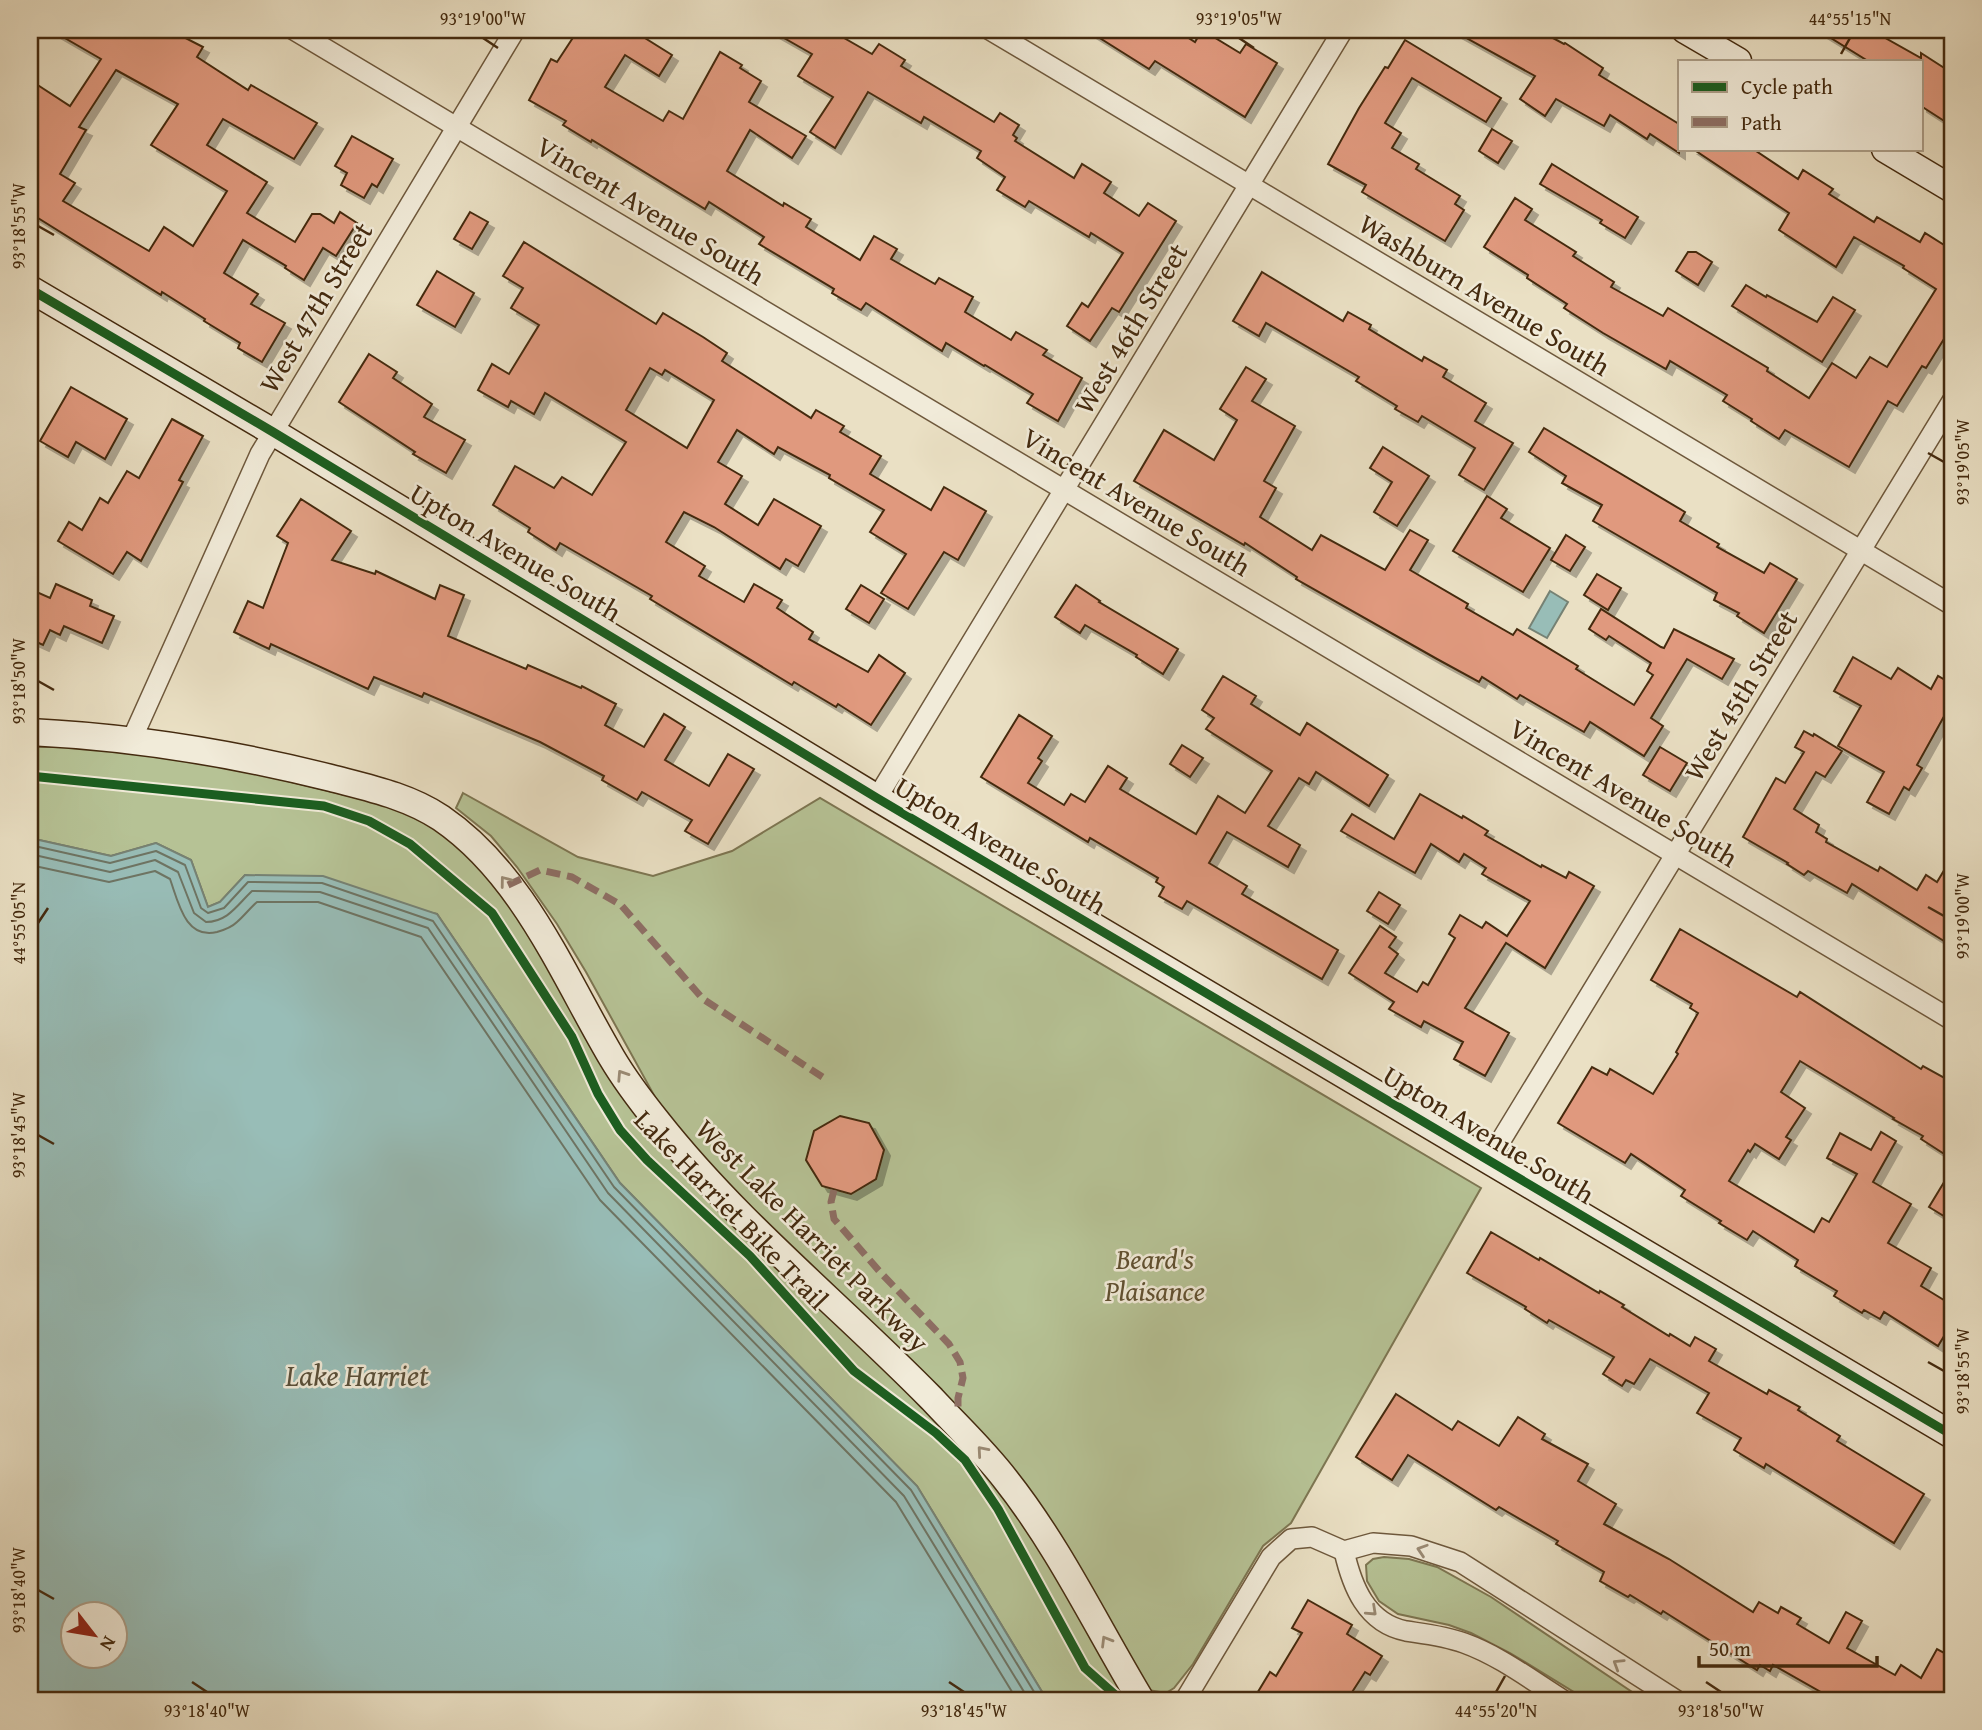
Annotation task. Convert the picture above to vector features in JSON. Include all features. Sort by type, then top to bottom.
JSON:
[{"type":"street","name":"Vincent Avenue South","points":[[294,30],[1952,1020]]},
{"type":"street","name":"West 47th Street","points":[[132,739],[260,454],[515,30]]},
{"type":"street","name":"Washburn Avenue South","points":[[990,30],[1952,605]]},
{"type":"street","name":"West 46th Street","points":[[877,798],[1343,30]]},
{"type":"street","points":[[1685,30],[1736,60]]},
{"type":"street","points":[[1887,150],[1952,189]]},
{"type":"street","name":"Upton Avenue South","points":[[30,289],[273,432],[877,798],[1952,1435]]},
{"type":"street","name":"West 45th Street","points":[[1489,1160],[1952,401]]},
{"type":"street","name":"West Lake Harriet Parkway","points":[[30,732],[132,739],[181,746],[307,772],[397,795],[440,817],[476,846],[543,934],[625,1080],[688,1159],[726,1200],[968,1436],[1007,1481],[1049,1542],[1140,1700]]},
{"type":"street","points":[[1185,1700],[1271,1557],[1291,1539],[1312,1537],[1344,1551],[1373,1543],[1411,1546],[1460,1562],[1676,1700]]},
{"type":"street","points":[[1344,1551],[1361,1601],[1378,1618],[1404,1630],[1433,1634],[1475,1648],[1495,1657],[1563,1700]]},
{"type":"green space","points":[[30,747],[117,747],[176,754],[395,807],[476,847],[625,1080],[952,1420],[1141,1700],[1047,1700],[917,1486],[620,1183],[437,914],[245,875],[220,902],[208,907],[191,860],[156,843],[111,856],[30,838]]},
{"type":"green space","name":"Beard's Plaisance","points":[[463,793],[578,857],[653,876],[732,851],[820,798],[1481,1188],[1291,1523],[1263,1546],[1193,1664],[1174,1688],[1166,1693],[1148,1690],[1057,1537],[666,1117],[557,924],[517,867],[491,836],[456,808]]},
{"type":"green space","points":[[1373,1559],[1409,1559],[1437,1567],[1491,1597],[1644,1700],[1587,1700],[1510,1653],[1471,1633],[1449,1625],[1398,1614],[1379,1601],[1367,1581],[1366,1565]]},
{"type":"water","points":[[1550,591],[1568,602],[1547,638],[1529,628]]},
{"type":"water","name":"Lake Harriet","points":[[30,838],[111,856],[156,843],[191,860],[208,907],[220,902],[245,875],[323,876],[437,914],[620,1183],[917,1486],[1047,1700],[30,1700]]},
{"type":"building","points":[[51,30],[156,30],[169,37],[172,31],[203,47],[197,57],[248,90],[251,85],[317,123],[294,159],[223,119],[207,145],[267,182],[247,213],[295,242],[312,214],[320,214],[334,223],[340,212],[357,223],[336,256],[323,248],[304,280],[243,240],[224,273],[258,294],[251,304],[285,323],[262,362],[238,348],[240,343],[204,321],[205,319],[162,292],[161,295],[30,213],[30,80],[70,106],[101,59]],"holes":[[[116,70],[178,104],[151,145],[227,191],[193,246],[164,227],[149,251],[63,201],[75,183],[60,174],[86,130],[79,127]]]},
{"type":"building","points":[[578,30],[632,30],[672,55],[659,76],[625,55],[605,87],[663,121],[669,111],[683,119],[720,52],[742,65],[740,68],[761,81],[749,102],[806,136],[792,158],[750,130],[727,171],[783,206],[784,203],[811,219],[806,227],[860,260],[874,236],[897,249],[891,259],[935,284],[939,278],[973,297],[965,312],[1011,340],[1016,332],[1047,350],[1043,355],[1082,378],[1058,421],[1027,403],[1033,394],[946,343],[942,351],[866,303],[861,310],[832,293],[834,289],[759,244],[764,237],[709,202],[705,209],[563,125],[566,121],[529,100],[551,59],[557,62]]},
{"type":"building","points":[[770,30],[830,30],[872,54],[879,44],[905,60],[901,66],[994,122],[1000,113],[1019,125],[1013,135],[1017,138],[1015,141],[1074,178],[1082,164],[1111,182],[1104,193],[1139,216],[1148,203],[1176,221],[1119,312],[1112,308],[1090,341],[1067,326],[1082,303],[1088,307],[1123,253],[1091,233],[1089,237],[1029,201],[1025,207],[997,190],[1005,177],[977,158],[981,151],[924,117],[921,123],[868,92],[835,148],[810,132],[833,97],[798,76],[812,54]]},
{"type":"building","points":[[1087,30],[1176,30],[1195,42],[1202,30],[1240,53],[1246,44],[1277,63],[1245,117],[1155,61],[1149,69]]},
{"type":"building","points":[[1452,30],[1538,30],[1565,43],[1603,68],[1599,75],[1678,123],[1679,153],[1650,134],[1647,139],[1610,115],[1604,126],[1556,99],[1545,116],[1520,99],[1535,76]]},
{"type":"building","points":[[1818,30],[1871,30],[1921,58],[1921,53],[1952,73],[1952,126],[1923,107],[1923,60],[1866,60]]},
{"type":"building","points":[[1405,40],[1501,98],[1486,122],[1412,78],[1385,123],[1401,133],[1392,148],[1419,164],[1416,169],[1460,196],[1455,204],[1464,210],[1445,241],[1362,192],[1366,185],[1328,164],[1359,108]]},
{"type":"building","points":[[1492,129],[1512,141],[1498,163],[1479,151]]},
{"type":"building","points":[[352,136],[393,159],[377,187],[372,184],[364,198],[341,185],[347,173],[335,166]]},
{"type":"building","points":[[1694,150],[1754,150],[1798,179],[1803,170],[1833,189],[1829,194],[1874,222],[1877,217],[1920,242],[1925,233],[1952,250],[1952,326],[1926,368],[1922,366],[1897,406],[1888,401],[1849,467],[1785,430],[1779,439],[1723,401],[1727,395],[1670,361],[1666,369],[1603,333],[1564,308],[1567,304],[1527,278],[1528,275],[1484,247],[1515,198],[1532,209],[1525,220],[1576,252],[1573,256],[1614,282],[1611,287],[1663,316],[1668,308],[1768,368],[1767,371],[1809,398],[1832,363],[1856,378],[1870,357],[1887,367],[1936,289],[1903,268],[1904,266],[1854,237],[1836,267],[1779,230],[1789,213]]},
{"type":"building","points":[[1552,164],[1638,217],[1625,238],[1600,223],[1602,220],[1540,184]]},
{"type":"building","points":[[470,212],[488,222],[472,249],[454,239]]},
{"type":"building","points":[[524,242],[656,324],[663,313],[703,337],[727,353],[722,361],[811,418],[816,410],[844,426],[840,432],[881,456],[870,474],[931,510],[944,487],[986,511],[958,560],[944,552],[908,609],[881,593],[906,554],[870,532],[884,510],[829,478],[830,475],[778,447],[774,454],[737,430],[718,462],[742,476],[725,504],[758,525],[774,499],[821,526],[798,566],[786,559],[780,569],[714,527],[684,512],[666,542],[705,566],[699,576],[744,602],[754,584],[782,600],[777,608],[813,632],[809,639],[868,672],[879,655],[905,673],[871,725],[838,704],[836,707],[794,682],[792,685],[650,599],[652,596],[560,543],[556,550],[528,532],[530,528],[493,505],[515,466],[554,488],[562,477],[592,495],[626,442],[545,393],[534,414],[511,401],[508,407],[478,390],[492,364],[509,374],[539,325],[511,308],[523,288],[503,276]],"holes":[[[650,368],[662,375],[665,370],[714,400],[687,448],[626,410]]]},
{"type":"building","points":[[1688,252],[1696,252],[1712,262],[1698,285],[1676,271]]},
{"type":"building","points":[[437,271],[474,293],[455,327],[417,305]]},
{"type":"building","points":[[1262,272],[1343,321],[1348,312],[1371,325],[1369,329],[1422,361],[1424,357],[1447,370],[1443,377],[1486,403],[1475,421],[1513,443],[1484,490],[1459,475],[1475,448],[1422,416],[1418,422],[1395,409],[1397,406],[1356,381],[1359,377],[1266,323],[1259,336],[1233,321]]},
{"type":"building","points":[[1746,285],[1817,322],[1833,297],[1855,310],[1822,362],[1732,306]]},
{"type":"building","points":[[369,354],[397,372],[393,378],[432,404],[424,417],[465,440],[446,473],[413,454],[415,452],[339,402]]},
{"type":"building","points":[[1246,367],[1266,379],[1252,401],[1295,426],[1264,481],[1276,488],[1260,517],[1312,550],[1321,535],[1385,570],[1410,530],[1428,540],[1410,570],[1468,604],[1466,608],[1513,635],[1517,629],[1578,666],[1576,669],[1634,705],[1653,675],[1647,671],[1651,663],[1609,636],[1606,640],[1589,629],[1601,609],[1661,647],[1664,648],[1674,629],[1734,659],[1722,679],[1687,659],[1651,718],[1663,726],[1644,756],[1590,722],[1584,732],[1520,695],[1517,699],[1482,677],[1479,682],[1296,579],[1297,577],[1245,543],[1244,545],[1134,481],[1164,430],[1214,460],[1237,420],[1220,409]]},
{"type":"building","points":[[71,387],[127,419],[105,459],[76,442],[68,457],[40,441]]},
{"type":"building","points":[[172,419],[203,436],[179,480],[183,482],[141,561],[127,552],[113,574],[58,541],[69,522],[82,530],[100,498],[108,503],[127,471],[139,478]]},
{"type":"building","points":[[1544,428],[1685,512],[1680,521],[1719,544],[1717,547],[1764,573],[1770,563],[1797,579],[1764,633],[1737,616],[1739,613],[1714,600],[1717,593],[1593,521],[1602,505],[1562,483],[1566,476],[1529,452]]},
{"type":"building","points":[[1383,447],[1429,476],[1397,526],[1374,512],[1392,482],[1370,468]]},
{"type":"building","points":[[1487,496],[1507,509],[1501,518],[1550,548],[1523,592],[1453,551]]},
{"type":"building","points":[[301,499],[351,531],[332,560],[375,574],[376,571],[435,599],[440,585],[464,595],[448,636],[526,669],[528,665],[581,688],[582,686],[616,704],[605,725],[644,747],[664,714],[685,727],[665,760],[709,786],[728,754],[754,769],[708,844],[685,831],[692,820],[642,792],[637,800],[602,780],[604,776],[540,742],[424,693],[422,697],[374,677],[368,689],[271,644],[269,649],[234,632],[248,601],[263,608],[288,543],[277,536]]},
{"type":"building","points":[[1566,535],[1585,547],[1570,571],[1551,560]]},
{"type":"building","points":[[1597,574],[1621,588],[1608,610],[1584,595]]},
{"type":"building","points":[[56,584],[92,600],[90,606],[114,616],[102,643],[64,626],[60,635],[50,630],[43,645],[30,639],[30,589],[50,598]]},
{"type":"building","points":[[861,585],[884,599],[869,623],[846,609]]},
{"type":"building","points":[[1076,585],[1099,602],[1178,649],[1163,674],[1136,657],[1137,655],[1085,625],[1080,633],[1055,617]]},
{"type":"building","points":[[1853,657],[1891,679],[1898,668],[1931,689],[1938,676],[1952,684],[1952,702],[1917,765],[1922,768],[1909,790],[1904,787],[1889,814],[1867,802],[1884,772],[1838,746],[1861,706],[1834,691]]},
{"type":"building","points":[[1223,676],[1256,696],[1251,704],[1300,735],[1307,723],[1388,775],[1369,806],[1316,772],[1309,784],[1299,778],[1268,826],[1300,845],[1288,867],[1227,832],[1209,863],[1247,886],[1242,894],[1338,950],[1322,979],[1187,901],[1182,909],[1159,896],[1164,887],[1156,882],[1158,878],[1090,838],[1088,842],[981,777],[1019,715],[1052,736],[1038,758],[1042,761],[1028,783],[1064,805],[1071,794],[1085,802],[1108,766],[1127,778],[1120,789],[1196,834],[1218,796],[1245,813],[1272,771],[1206,729],[1214,718],[1202,710]]},
{"type":"building","points":[[1804,731],[1842,751],[1825,777],[1816,772],[1794,809],[1819,825],[1816,832],[1827,839],[1826,842],[1878,871],[1880,867],[1917,890],[1926,875],[1937,882],[1952,857],[1952,946],[1852,884],[1847,893],[1808,871],[1804,875],[1743,837],[1776,778],[1785,783],[1804,752],[1795,747]]},
{"type":"building","points":[[1182,745],[1203,758],[1190,777],[1170,764]]},
{"type":"building","points":[[1660,747],[1687,763],[1670,791],[1643,775]]},
{"type":"building","points":[[1420,794],[1488,831],[1485,835],[1541,867],[1542,865],[1566,878],[1569,872],[1594,886],[1545,968],[1506,943],[1465,1008],[1509,1033],[1485,1076],[1454,1059],[1463,1042],[1424,1021],[1421,1027],[1389,1009],[1394,1002],[1349,973],[1380,926],[1396,937],[1389,947],[1398,954],[1385,973],[1417,992],[1423,982],[1428,985],[1455,938],[1449,934],[1460,915],[1482,928],[1486,922],[1507,936],[1530,901],[1482,874],[1486,868],[1464,854],[1459,862],[1431,844],[1415,873],[1341,831],[1352,814],[1394,839]]},
{"type":"building","points":[[1379,892],[1400,905],[1388,924],[1367,911]]},
{"type":"building","points":[[1680,929],[1797,997],[1800,992],[1921,1069],[1923,1066],[1952,1082],[1952,1159],[1921,1139],[1923,1136],[1800,1061],[1781,1092],[1805,1108],[1786,1137],[1791,1140],[1779,1159],[1755,1144],[1750,1152],[1748,1150],[1729,1181],[1814,1232],[1822,1218],[1829,1222],[1857,1174],[1827,1158],[1840,1133],[1871,1150],[1881,1132],[1896,1141],[1873,1182],[1911,1204],[1888,1243],[1931,1268],[1921,1286],[1952,1305],[1952,1323],[1938,1346],[1884,1312],[1880,1319],[1864,1310],[1862,1313],[1834,1296],[1837,1291],[1795,1266],[1798,1260],[1753,1231],[1747,1240],[1719,1223],[1721,1221],[1681,1196],[1685,1190],[1631,1154],[1625,1163],[1558,1123],[1592,1067],[1607,1075],[1610,1069],[1653,1094],[1678,1054],[1676,1052],[1698,1013],[1690,1008],[1692,1004],[1651,980]]},
{"type":"building","points":[[840,1116],[869,1123],[884,1150],[876,1179],[851,1194],[822,1186],[806,1160],[814,1131]]},
{"type":"building","points":[[1952,1169],[1952,1221],[1929,1207]]},
{"type":"building","points":[[1491,1232],[1624,1305],[1622,1307],[1669,1336],[1670,1334],[1690,1346],[1695,1337],[1716,1349],[1709,1361],[1767,1394],[1769,1390],[1800,1407],[1798,1410],[1840,1436],[1837,1441],[1924,1494],[1894,1543],[1766,1464],[1764,1468],[1734,1450],[1741,1438],[1697,1413],[1709,1393],[1650,1359],[1634,1384],[1626,1380],[1622,1386],[1603,1374],[1614,1357],[1549,1320],[1547,1323],[1525,1309],[1526,1307],[1467,1273]]},
{"type":"building","points":[[1396,1394],[1452,1430],[1458,1421],[1499,1446],[1518,1417],[1545,1434],[1542,1439],[1588,1464],[1578,1481],[1616,1504],[1604,1524],[1669,1559],[1753,1612],[1759,1602],[1778,1613],[1781,1607],[1801,1618],[1797,1624],[1829,1643],[1846,1612],[1862,1621],[1847,1648],[1895,1675],[1901,1665],[1921,1678],[1937,1649],[1952,1657],[1952,1700],[1835,1700],[1773,1665],[1770,1671],[1760,1665],[1757,1670],[1663,1611],[1661,1614],[1600,1581],[1604,1572],[1556,1544],[1558,1541],[1499,1507],[1496,1510],[1408,1455],[1392,1480],[1356,1457]]},
{"type":"building","points":[[1308,1600],[1352,1625],[1347,1634],[1382,1656],[1370,1675],[1365,1672],[1347,1700],[1253,1700],[1270,1672],[1276,1676],[1302,1633],[1292,1628]]},
{"type":"marked path","points":[[508,885],[540,870],[572,877],[621,905],[703,999],[827,1080]]},
{"type":"marked path","points":[[834,1190],[831,1202],[834,1219],[949,1344],[960,1362],[963,1378],[958,1411]]},
{"type":"cycle path","points":[[30,289],[273,432],[877,798],[1952,1435]]},
{"type":"cycle path","name":"Lake Harriet Bike Trail","points":[[30,776],[324,806],[369,821],[410,844],[492,913],[572,1037],[598,1094],[620,1130],[647,1160],[750,1256],[854,1371],[936,1433],[965,1460],[998,1509],[1085,1668],[1121,1700]]}]
